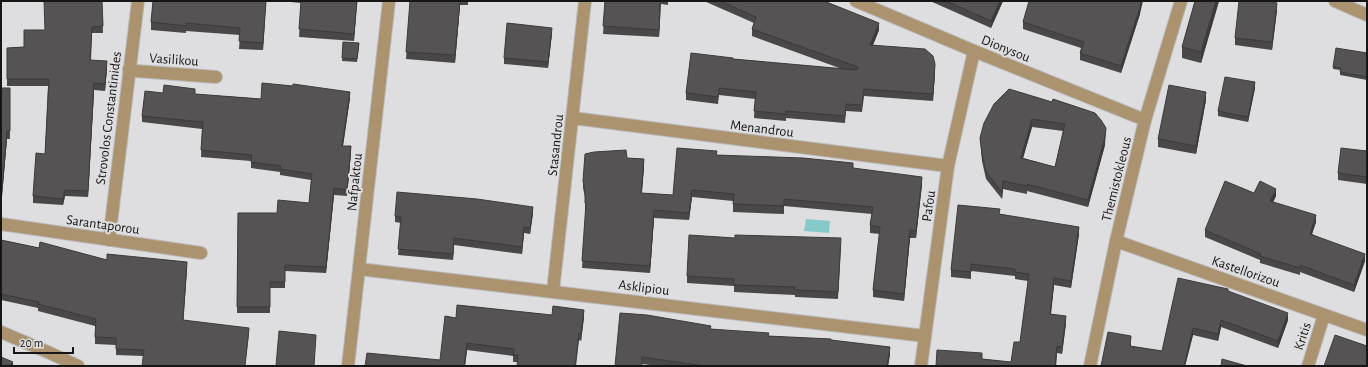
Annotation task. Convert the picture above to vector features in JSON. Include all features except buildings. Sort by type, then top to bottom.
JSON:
[{"type":"street","name":"Strovolos Constantinides","points":[[109,240],[138,1]]},
{"type":"street","name":"Nafpaktou","points":[[348,366],[389,1]]},
{"type":"street","name":"Stasandrou","points":[[553,291],[585,1]]},
{"type":"street","name":"Dionysou","points":[[856,1],[974,51],[1146,120]]},
{"type":"street","name":"Themistokleous","points":[[1090,366],[1116,241],[1146,120],[1181,1]]},
{"type":"street","points":[[1335,1],[1367,15]]},
{"type":"street","name":"Pafou","points":[[921,366],[948,166],[974,51]]},
{"type":"street","name":"Vasilikou","points":[[129,69],[136,71],[216,77]]},
{"type":"street","name":"Menandrou","points":[[573,118],[948,166]]},
{"type":"street","name":"Sarantaporou","points":[[1,224],[201,253]]},
{"type":"street","name":"Kastellorizou","points":[[1116,241],[1367,330]]},
{"type":"street","name":"Asklipiou","points":[[359,269],[925,336]]},
{"type":"street","name":"Kritis","points":[[1308,366],[1324,315]]},
{"type":"street","points":[[1,332],[78,366]]},
{"type":"water","points":[[806,219],[830,221],[829,233],[804,231]]}]
